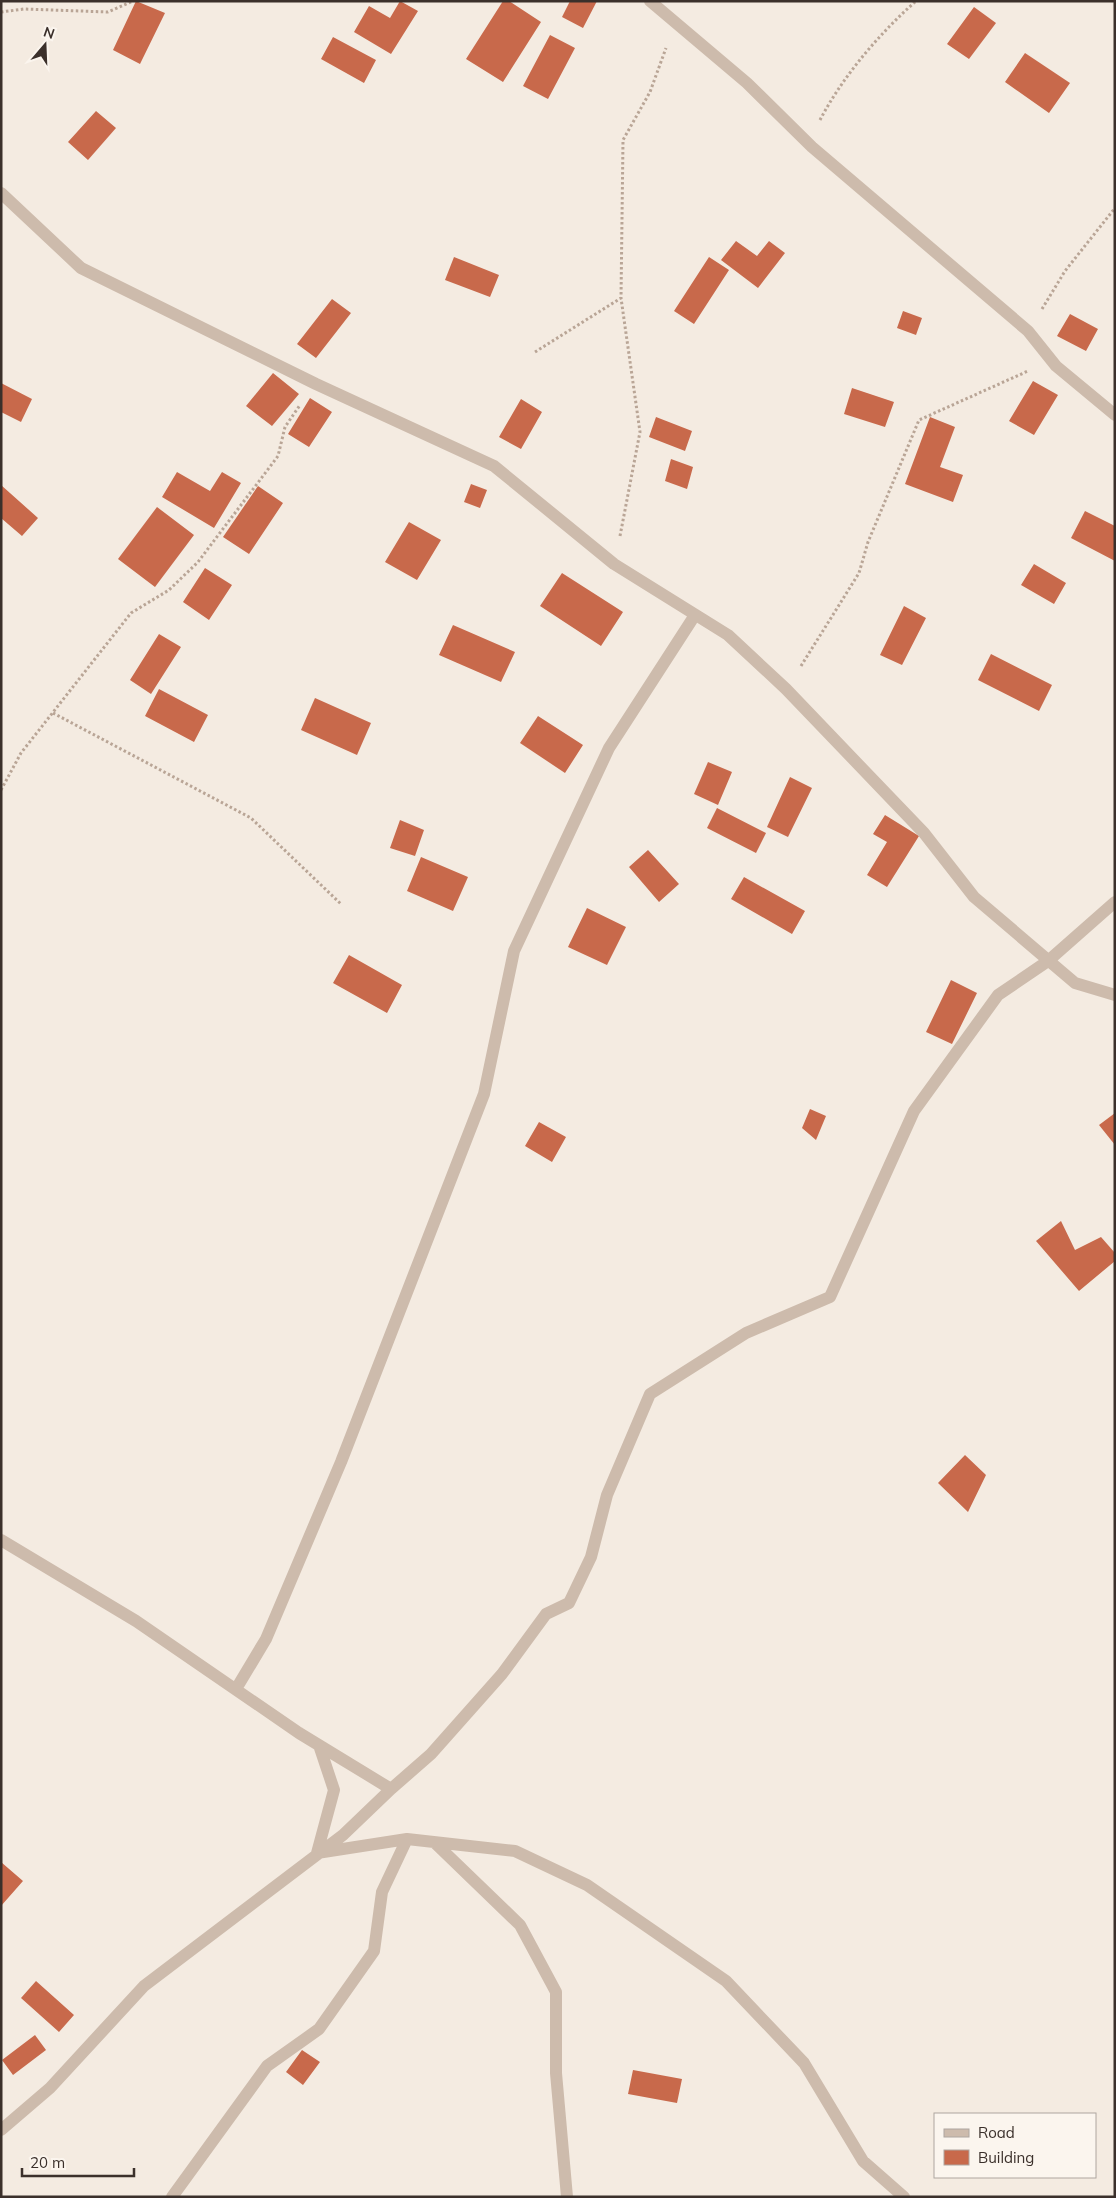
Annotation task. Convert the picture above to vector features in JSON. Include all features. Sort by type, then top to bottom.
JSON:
[{"type":"street","points":[[650,1],[676,21],[747,83],[812,147],[1028,331],[1046,351],[1056,366],[1115,416]]},
{"type":"street","points":[[1,193],[81,268],[316,384],[494,466],[614,564],[728,635],[786,689],[924,833],[974,897],[1075,983],[1115,995]]},
{"type":"street","points":[[236,1689],[266,1640],[341,1462],[484,1094],[514,951],[609,748],[695,615]]},
{"type":"street","points":[[1,2130],[50,2088],[144,1986],[342,1834],[431,1754],[502,1674],[546,1614],[570,1603],[591,1557],[607,1495],[650,1394],[746,1333],[830,1297],[914,1111],[998,995],[1048,961],[1115,902]]},
{"type":"street","points":[[1,1540],[136,1621],[319,1745],[391,1789]]},
{"type":"street","points":[[317,1854],[334,1790],[319,1745]]},
{"type":"street","points":[[317,1854],[408,1839],[516,1851],[587,1885],[726,1981],[804,2063],[863,2161],[904,2197]]},
{"type":"street","points":[[172,2197],[267,2066],[319,2029],[374,1951],[382,1892],[408,1839]]},
{"type":"street","points":[[434,1842],[520,1925],[556,1992],[556,2073],[567,2197]]},
{"type":"path","points":[[1,12],[24,9],[108,12],[133,1]]},
{"type":"path","points":[[812,147],[820,118],[852,71],[895,20],[916,1]]},
{"type":"path","points":[[614,564],[640,432],[621,298],[623,140],[650,92],[676,21]]},
{"type":"path","points":[[1028,331],[1066,271],[1115,208]]},
{"type":"path","points":[[535,352],[621,298]]},
{"type":"path","points":[[786,689],[859,573],[868,542],[919,420],[1033,369],[1046,351]]},
{"type":"path","points":[[1,790],[21,753],[131,613],[169,590],[198,562],[278,456],[285,427],[316,384]]},
{"type":"path","points":[[53,713],[250,818],[342,905]]},
{"type":"building","points":[[136,1],[165,13],[140,64],[113,50]]},
{"type":"building","points":[[400,1],[418,11],[391,54],[354,32],[369,6],[390,18]]},
{"type":"building","points":[[503,1],[509,1],[541,22],[503,82],[466,59]]},
{"type":"building","points":[[570,1],[597,1],[583,28],[562,17]]},
{"type":"building","points":[[974,7],[996,23],[969,59],[947,44]]},
{"type":"building","points":[[550,35],[575,48],[548,99],[523,86]]},
{"type":"building","points":[[333,37],[376,60],[364,83],[321,59]]},
{"type":"building","points":[[1025,53],[1070,83],[1049,113],[1005,82]]},
{"type":"building","points":[[96,111],[116,128],[88,160],[68,142]]},
{"type":"building","points":[[736,241],[757,256],[769,241],[785,253],[758,288],[721,260]]},
{"type":"building","points":[[454,257],[499,275],[490,297],[445,280]]},
{"type":"building","points":[[709,257],[729,270],[694,324],[674,311]]},
{"type":"building","points":[[332,299],[351,313],[316,358],[297,344]]},
{"type":"building","points":[[903,311],[922,318],[916,335],[897,328]]},
{"type":"building","points":[[1070,314],[1098,329],[1086,351],[1057,336]]},
{"type":"building","points":[[273,373],[299,394],[272,426],[246,406]]},
{"type":"building","points":[[1033,381],[1058,395],[1034,435],[1009,421]]},
{"type":"building","points":[[1,383],[32,399],[21,422],[1,412]]},
{"type":"building","points":[[852,388],[894,402],[885,427],[844,414]]},
{"type":"building","points":[[310,398],[332,412],[309,447],[288,434]]},
{"type":"building","points":[[521,399],[542,412],[521,449],[499,437]]},
{"type":"building","points":[[656,417],[692,431],[685,451],[649,437]]},
{"type":"building","points":[[930,417],[955,427],[940,467],[963,475],[953,502],[905,484]]},
{"type":"building","points":[[671,459],[693,467],[687,489],[665,481]]},
{"type":"building","points":[[177,472],[210,491],[222,472],[241,483],[214,528],[162,497]]},
{"type":"building","points":[[471,484],[487,490],[480,508],[464,502]]},
{"type":"building","points":[[1,485],[38,518],[22,536],[1,518]]},
{"type":"building","points":[[258,486],[283,503],[249,554],[223,537]]},
{"type":"building","points":[[157,507],[194,535],[155,587],[118,559]]},
{"type":"building","points":[[1085,511],[1115,526],[1115,561],[1071,538]]},
{"type":"building","points":[[409,522],[441,540],[417,580],[385,562]]},
{"type":"building","points":[[1034,564],[1066,583],[1054,604],[1021,585]]},
{"type":"building","points":[[205,568],[232,585],[209,620],[183,602]]},
{"type":"building","points":[[562,573],[623,612],[601,646],[540,606]]},
{"type":"building","points":[[904,606],[926,618],[902,665],[880,655]]},
{"type":"building","points":[[453,625],[515,652],[501,682],[439,655]]},
{"type":"building","points":[[159,634],[181,647],[151,694],[130,680]]},
{"type":"building","points":[[991,654],[1052,685],[1039,711],[978,680]]},
{"type":"building","points":[[159,689],[208,715],[194,742],[145,716]]},
{"type":"building","points":[[315,698],[371,723],[357,755],[301,730]]},
{"type":"building","points":[[538,716],[583,745],[565,773],[520,743]]},
{"type":"building","points":[[708,762],[732,772],[718,805],[694,794]]},
{"type":"building","points":[[790,777],[812,788],[788,837],[767,827]]},
{"type":"building","points":[[717,808],[766,833],[756,853],[707,828]]},
{"type":"building","points":[[885,815],[919,836],[887,887],[867,875],[887,842],[873,834]]},
{"type":"building","points":[[400,820],[424,830],[415,856],[390,848]]},
{"type":"building","points":[[648,850],[679,884],[659,902],[629,867]]},
{"type":"building","points":[[421,857],[468,877],[453,911],[407,891]]},
{"type":"building","points":[[744,877],[805,911],[792,934],[731,899]]},
{"type":"building","points":[[587,908],[626,927],[607,965],[568,947]]},
{"type":"building","points":[[349,955],[402,985],[387,1013],[333,983]]},
{"type":"building","points":[[951,980],[977,993],[952,1044],[926,1032]]},
{"type":"building","points":[[810,1109],[826,1116],[816,1140],[802,1128]]},
{"type":"building","points":[[1115,1113],[1115,1145],[1099,1125]]},
{"type":"building","points":[[539,1122],[566,1137],[552,1162],[525,1146]]},
{"type":"building","points":[[1061,1221],[1075,1250],[1101,1237],[1115,1253],[1115,1261],[1079,1291],[1036,1241]]},
{"type":"building","points":[[965,1455],[986,1475],[968,1512],[938,1483]]},
{"type":"building","points":[[1,1862],[23,1881],[1,1906]]},
{"type":"building","points":[[36,1981],[74,2015],[59,2032],[21,1998]]},
{"type":"building","points":[[35,2035],[46,2050],[13,2075],[2,2060]]},
{"type":"building","points":[[302,2050],[320,2062],[303,2085],[286,2072]]},
{"type":"building","points":[[633,2070],[682,2079],[677,2103],[628,2094]]}]
